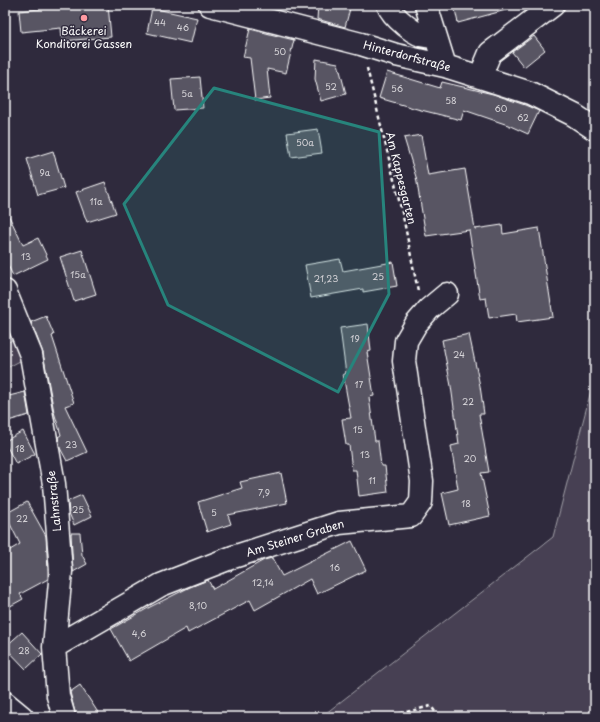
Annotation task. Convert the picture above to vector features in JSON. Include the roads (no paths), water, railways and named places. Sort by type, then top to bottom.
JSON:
[{"type":"street","name":"Hinterdorfstraße","points":[[210,5],[361,44],[396,55],[445,66],[530,93],[574,115],[595,129]]},
{"type":"street","points":[[388,5],[394,15],[427,22]]},
{"type":"street","points":[[480,77],[490,54],[553,5]]},
{"type":"street","points":[[396,55],[427,22]]},
{"type":"street","points":[[427,22],[445,66]]},
{"type":"street","name":"Lahnstraße","points":[[5,291],[31,355],[54,484],[61,571],[54,647],[58,696],[64,717]]},
{"type":"street","name":"Am Steiner Graben","points":[[54,647],[161,585],[233,557],[339,523],[411,516],[421,502],[422,481],[404,361],[406,341],[416,324],[429,309],[447,294]]},
{"type":"street","points":[[5,704],[22,717]]},
{"type":"place","name":"Bäckerei Konditorei Gassen","points":[[84,18]]}]
